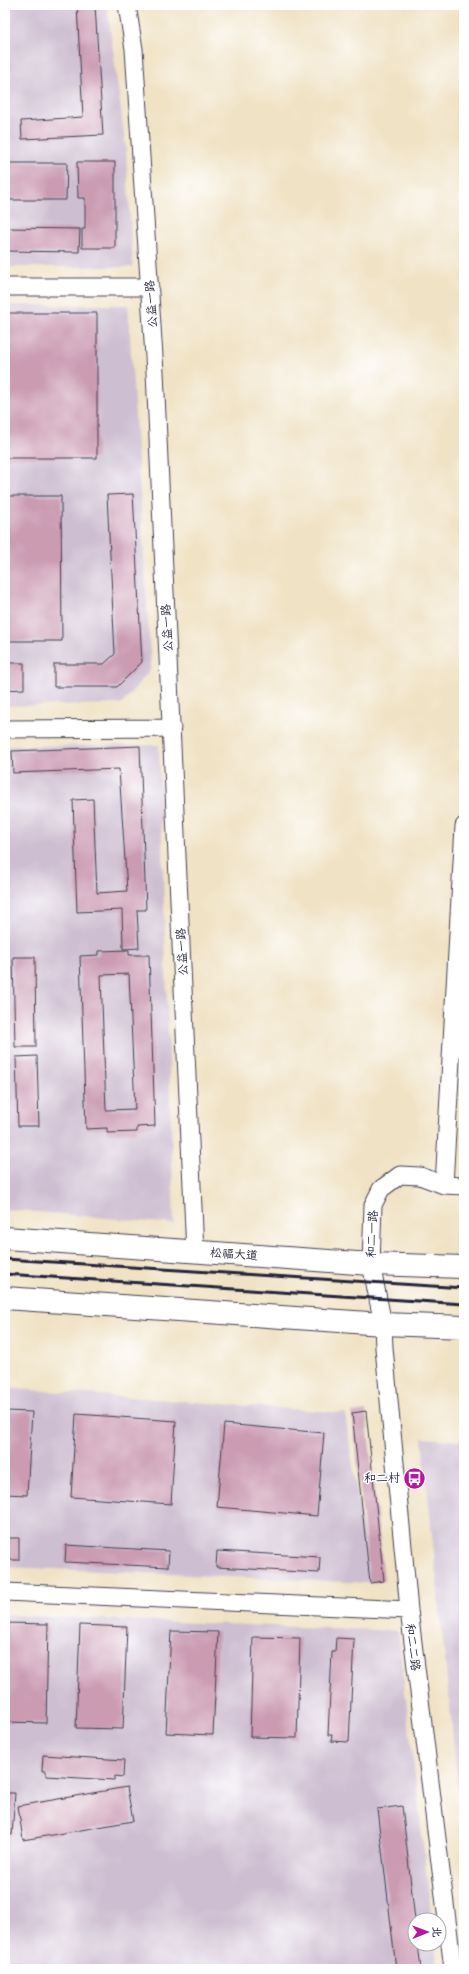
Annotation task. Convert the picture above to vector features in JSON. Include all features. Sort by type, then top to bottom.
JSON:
[{"type":"main road","name":"松福大道","points":[[5,1238],[371,1264],[464,1267]]},
{"type":"main road","points":[[5,1298],[384,1324],[464,1327]]},
{"type":"street","name":"公益一路","points":[[127,5],[134,49],[150,287],[172,728],[195,1252]]},
{"type":"street","points":[[5,287],[150,287]]},
{"type":"street","points":[[5,729],[172,728]]},
{"type":"street","points":[[444,1185],[458,1044],[464,826]]},
{"type":"street","name":"和二一路","points":[[384,1324],[371,1264],[373,1205],[381,1189],[400,1175],[420,1176],[444,1185],[464,1186]]},
{"type":"street","name":"和二二路","points":[[384,1324],[384,1348],[409,1610],[453,1969]]},
{"type":"street","points":[[5,1592],[409,1610]]},
{"type":"shaded area","points":[[5,5],[107,5],[126,149],[133,267],[5,267]]},
{"type":"shaded area","points":[[5,305],[128,305],[151,668],[122,704],[5,706]]},
{"type":"shaded area","points":[[159,745],[174,1224],[5,1209],[5,746]]},
{"type":"shaded area","points":[[5,1388],[345,1413],[371,1583],[5,1567]]},
{"type":"shaded area","points":[[422,1438],[464,1441],[464,1844]]},
{"type":"shaded area","points":[[5,1615],[398,1631],[431,1912],[407,1912],[407,1952],[436,1952],[438,1969],[5,1969]]},
{"type":"building","points":[[77,5],[95,5],[103,135],[22,139],[21,121],[83,117]]},
{"type":"building","points":[[77,162],[115,162],[115,248],[82,248],[82,229],[85,229],[85,198],[78,198]]},
{"type":"building","points":[[5,163],[67,163],[66,200],[5,200]]},
{"type":"building","points":[[5,228],[80,229],[79,252],[5,251]]},
{"type":"building","points":[[5,313],[97,313],[97,458],[5,458]]},
{"type":"building","points":[[133,494],[142,662],[117,687],[54,687],[54,664],[104,664],[115,654],[107,495]]},
{"type":"building","points":[[5,496],[61,496],[62,641],[5,641]]},
{"type":"building","points":[[5,663],[24,663],[24,689],[5,690]]},
{"type":"building","points":[[140,746],[146,910],[137,910],[139,948],[123,949],[122,910],[77,912],[73,800],[93,799],[97,893],[127,891],[119,769],[13,773],[12,751]]},
{"type":"building","points":[[129,950],[129,955],[149,955],[155,1126],[137,1127],[137,1132],[107,1133],[107,1128],[86,1129],[80,956],[99,955],[99,951]],"holes":[[[129,974],[135,1109],[106,1110],[101,975]]]},
{"type":"building","points":[[13,957],[35,957],[36,1047],[15,1047]]},
{"type":"building","points":[[37,1056],[39,1126],[18,1126],[16,1057]]},
{"type":"building","points":[[5,1411],[32,1412],[27,1495],[5,1494]]},
{"type":"building","points":[[366,1411],[384,1581],[370,1583],[352,1413]]},
{"type":"building","points":[[76,1414],[176,1421],[171,1504],[71,1497]]},
{"type":"building","points":[[224,1424],[324,1433],[317,1516],[217,1507]]},
{"type":"building","points":[[5,1538],[19,1538],[19,1560],[5,1560]]},
{"type":"building","points":[[66,1545],[169,1551],[168,1567],[65,1562]]},
{"type":"building","points":[[217,1551],[320,1557],[319,1573],[216,1567]]},
{"type":"building","points":[[5,1623],[48,1624],[46,1723],[5,1722]]},
{"type":"building","points":[[80,1625],[127,1627],[123,1729],[76,1728]]},
{"type":"building","points":[[171,1631],[218,1632],[213,1735],[166,1733]]},
{"type":"building","points":[[253,1637],[300,1638],[297,1738],[250,1737]]},
{"type":"building","points":[[336,1638],[354,1639],[349,1742],[331,1741],[332,1735],[328,1735],[332,1652],[335,1652]]},
{"type":"building","points":[[43,1755],[124,1760],[123,1777],[115,1776],[114,1780],[46,1776],[46,1771],[42,1771]]},
{"type":"building","points":[[127,1787],[133,1821],[23,1840],[18,1806]]},
{"type":"building","points":[[5,1793],[15,1793],[12,1835],[5,1834]]},
{"type":"building","points":[[402,1806],[414,1912],[407,1912],[407,1952],[419,1952],[421,1969],[396,1969],[377,1809]]},
{"type":"railway","points":[[5,1259],[464,1288]]},
{"type":"railway","points":[[5,1274],[464,1304]]},
{"type":"place","name":"和二村","points":[[415,1478]]}]
